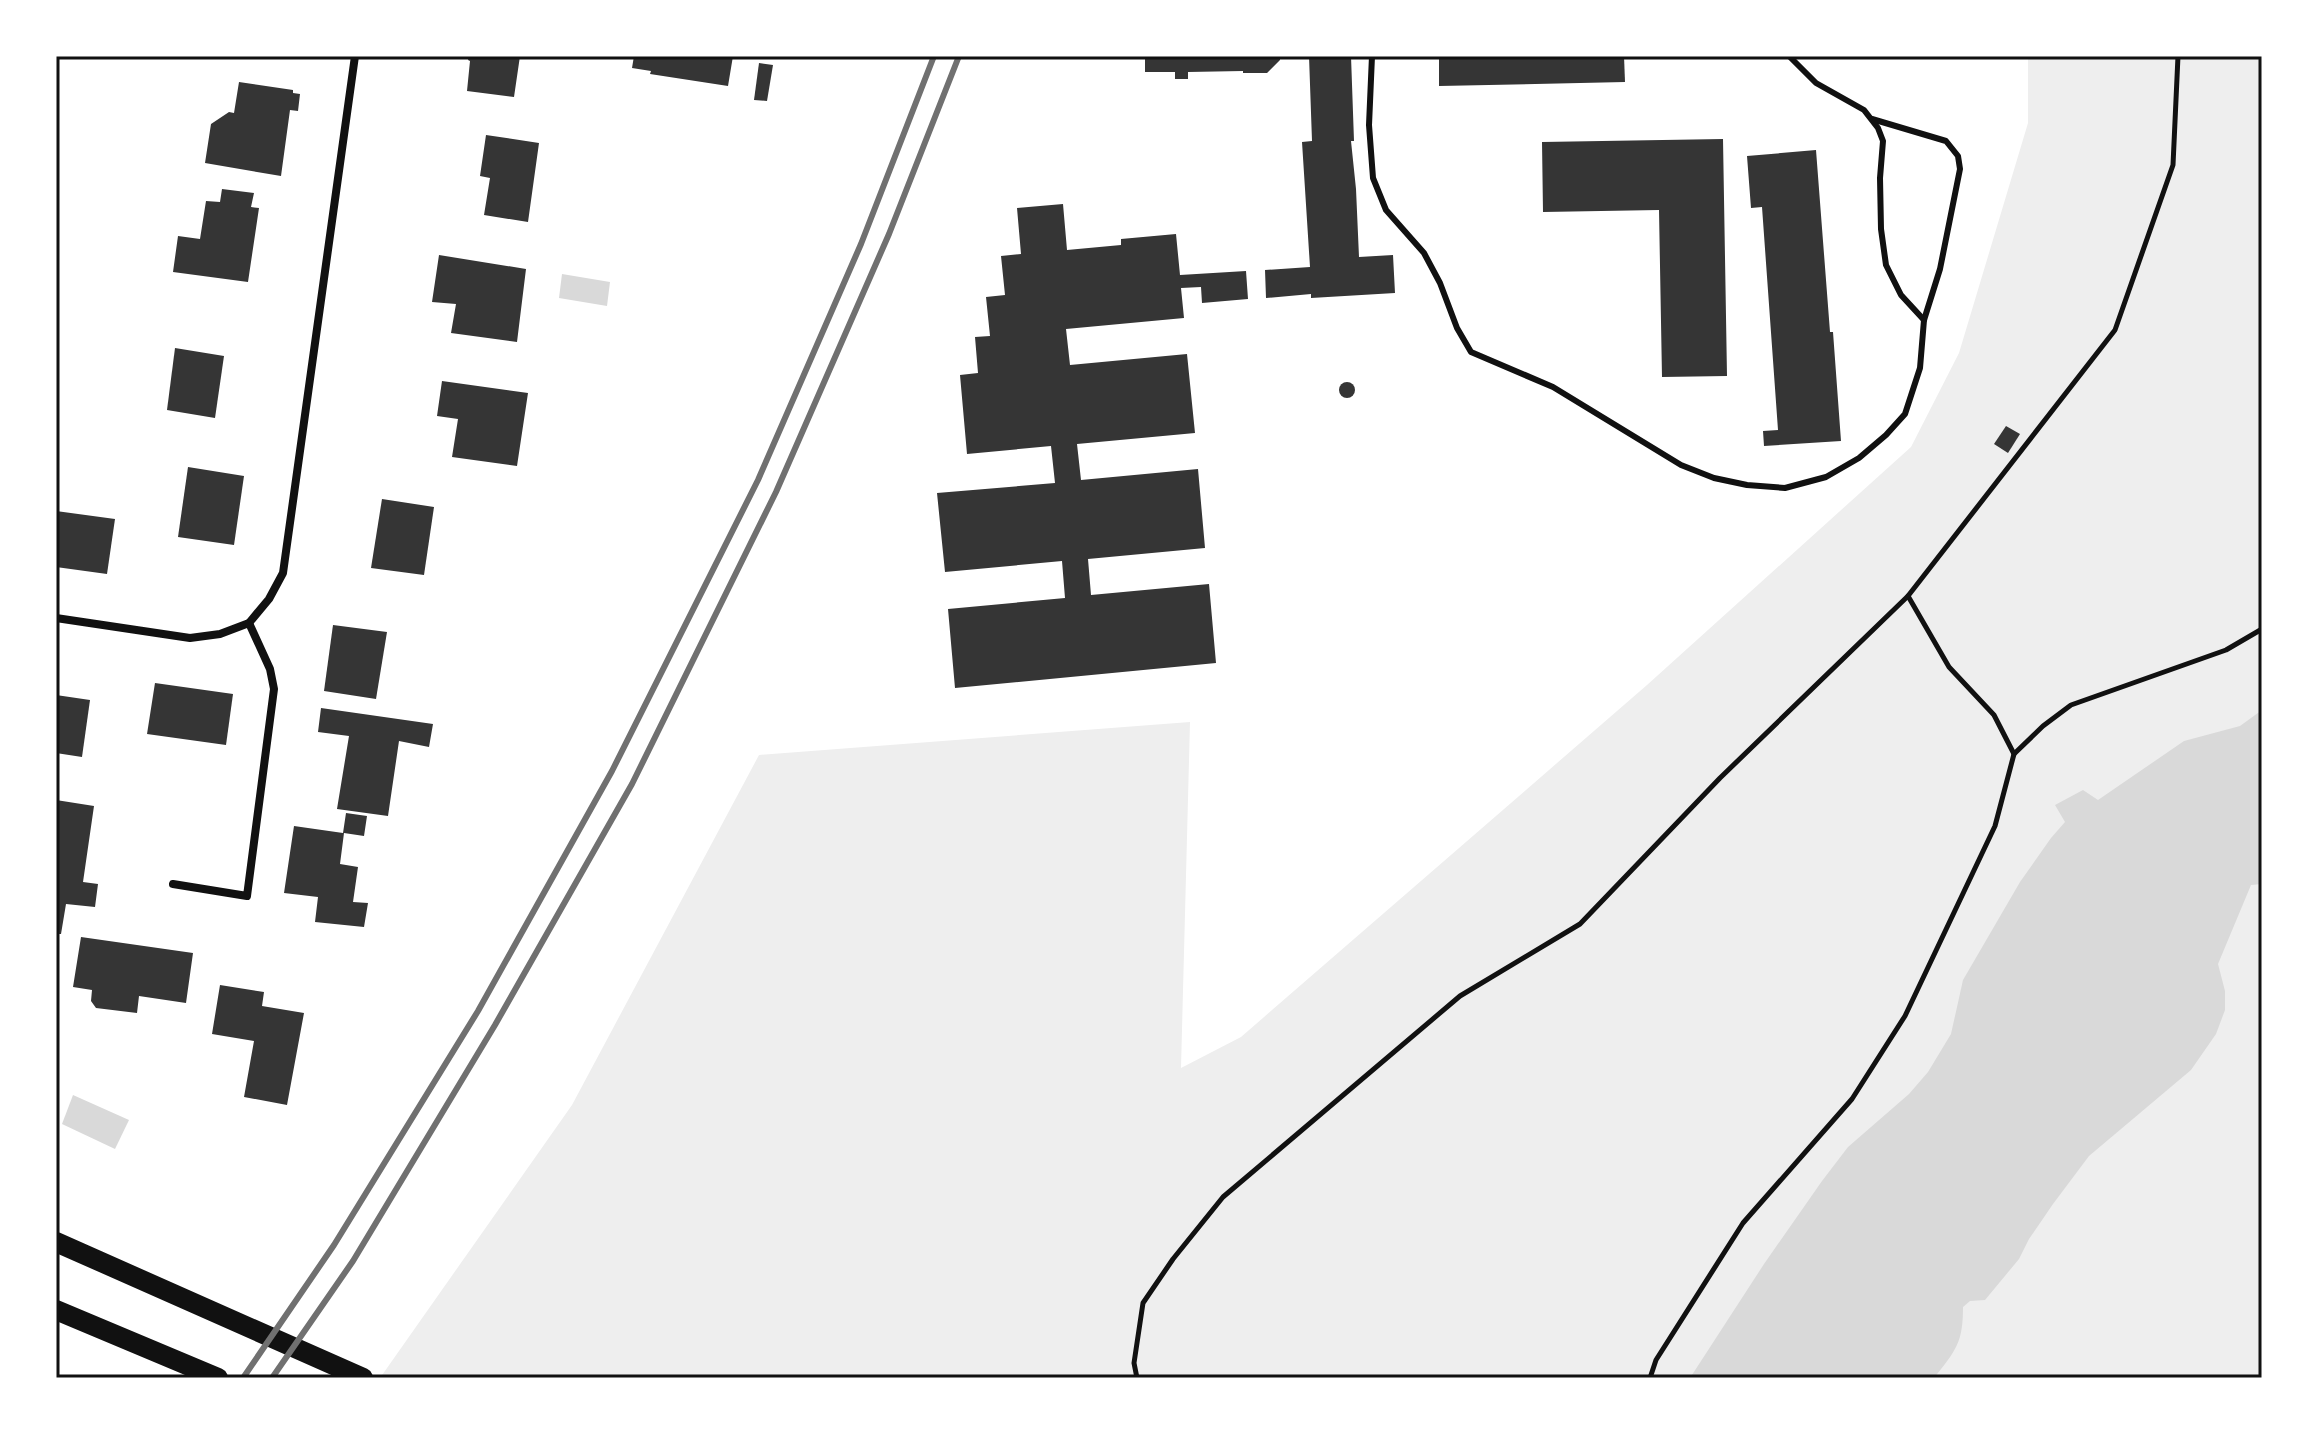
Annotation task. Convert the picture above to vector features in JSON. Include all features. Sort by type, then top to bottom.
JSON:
[{"type":"main road","points":[[56,1242],[362,1378]]},
{"type":"main road","points":[[56,1310],[218,1378]]},
{"type":"street","points":[[56,618],[190,638],[220,634],[249,623],[269,599],[283,573],[355,56]]},
{"type":"street","points":[[173,884],[247,896],[274,689],[270,669],[249,623]]},
{"type":"lane","points":[[1372,56],[1369,125],[1373,178],[1386,210],[1424,253],[1471,352],[1553,387],[1681,465],[1714,478],[1747,485],[1785,488],[1826,477],[1859,458],[1905,414],[1920,368],[1924,320],[1940,269],[1960,169],[1958,156],[1946,141],[1872,119]]},
{"type":"lane","points":[[1789,56],[1816,83],[1864,110],[1872,119],[1883,141],[1881,229],[1886,265],[1901,295],[1924,320]]},
{"type":"path","points":[[1137,1378],[1134,1363],[1143,1303],[1173,1259],[1223,1197],[1460,996],[1580,924],[1720,778],[1908,596],[2115,330],[2173,165],[2178,56]]},
{"type":"path","points":[[1908,596],[1949,667],[1994,715],[2014,754]]},
{"type":"path","points":[[1650,1378],[1656,1360],[1743,1223],[1852,1099],[1905,1016],[1995,826],[2014,754],[2071,705],[2226,650],[2262,629]]},
{"type":"shaded area","points":[[2028,56],[2262,56],[2262,1378],[380,1378],[572,1105],[759,755],[1190,722],[1181,1068],[1241,1037],[1647,685],[1911,447],[1959,353],[2028,123]]},
{"type":"shaded area","points":[[562,274],[610,282],[607,306],[559,298]]},
{"type":"shaded area","points":[[2262,710],[2262,884],[2251,885],[2218,964],[2225,991],[2225,1010],[2216,1034],[2191,1070],[2089,1156],[2029,1239],[2019,1259],[1985,1300],[1970,1301],[1963,1307],[1957,1346],[1934,1378],[1690,1378],[1764,1264],[1848,1147],[1909,1094],[1928,1072],[1951,1034],[1963,980],[2020,882],[2065,822],[2055,805],[2083,790],[2098,800],[2184,741],[2240,726]]},
{"type":"shaded area","points":[[73,1095],[129,1120],[115,1149],[62,1124]]},
{"type":"building","points":[[469,56],[520,56],[514,97],[467,91]]},
{"type":"building","points":[[634,56],[733,56],[728,86],[650,74],[651,71],[632,68]]},
{"type":"building","points":[[1145,56],[1280,56],[1280,60],[1267,73],[1188,72],[1188,79],[1175,79],[1175,72],[1145,72]]},
{"type":"building","points":[[1309,56],[1351,56],[1354,141],[1351,141],[1359,257],[1393,255],[1395,293],[1266,298],[1265,270],[1310,267],[1302,142],[1312,141]]},
{"type":"building","points":[[1439,56],[1624,56],[1625,82],[1439,86]]},
{"type":"building","points":[[759,63],[773,65],[767,101],[754,100]]},
{"type":"building","points":[[239,82],[293,90],[293,93],[300,94],[298,111],[290,110],[281,176],[205,163],[211,124],[229,112],[234,113]]},
{"type":"building","points":[[486,135],[539,143],[528,222],[484,215],[490,178],[480,176]]},
{"type":"building","points":[[1723,139],[1727,376],[1662,377],[1659,210],[1543,212],[1542,142]]},
{"type":"building","points":[[1816,150],[1841,441],[1764,446],[1763,431],[1778,430],[1762,207],[1751,208],[1747,156]]},
{"type":"building","points":[[222,189],[254,193],[251,207],[259,208],[248,282],[173,272],[178,236],[200,239],[206,201],[220,202]]},
{"type":"building","points":[[1063,204],[1067,250],[1121,245],[1121,239],[1176,234],[1180,275],[1246,271],[1248,299],[1202,303],[1201,287],[1181,288],[1184,318],[1066,329],[1070,365],[1187,354],[1195,433],[1077,444],[1081,480],[1198,469],[1205,548],[1088,559],[1091,595],[1209,584],[1216,663],[955,688],[948,609],[1065,598],[1062,561],[945,572],[937,493],[1055,483],[1051,446],[967,454],[960,375],[978,373],[975,337],[990,336],[986,297],[1005,295],[1001,256],[1021,254],[1017,208]]},
{"type":"building","points":[[439,255],[526,269],[517,342],[451,333],[456,304],[432,302]]},
{"type":"building","points":[[175,348],[224,356],[215,418],[167,410]]},
{"type":"building","points":[[442,381],[528,393],[517,466],[452,457],[458,419],[437,416]]},
{"type":"building","points":[[1347,382],[1355,390],[1347,398],[1339,390]]},
{"type":"building","points":[[2006,426],[2020,434],[2008,453],[1994,444]]},
{"type":"building","points":[[188,467],[244,476],[234,545],[178,537]]},
{"type":"building","points":[[382,499],[434,507],[424,575],[371,568]]},
{"type":"building","points":[[56,511],[115,519],[107,574],[56,567]]},
{"type":"building","points":[[333,625],[387,632],[376,699],[324,691]]},
{"type":"building","points":[[155,683],[233,694],[226,745],[147,734]]},
{"type":"building","points":[[56,695],[90,700],[82,757],[56,753]]},
{"type":"building","points":[[321,708],[433,724],[429,747],[399,741],[388,816],[337,809],[349,736],[318,732]]},
{"type":"building","points":[[56,800],[94,806],[83,882],[98,884],[95,907],[66,904],[61,934],[56,934]]},
{"type":"building","points":[[346,813],[367,816],[364,836],[344,833],[340,864],[358,867],[353,902],[368,903],[364,927],[315,922],[318,897],[284,893],[294,826],[343,833]]},
{"type":"building","points":[[81,937],[193,953],[186,1003],[139,996],[137,1013],[96,1008],[91,1001],[92,990],[73,987]]},
{"type":"building","points":[[220,985],[264,992],[262,1006],[304,1013],[287,1105],[244,1097],[254,1041],[212,1034]]},
{"type":"railway","points":[[243,1378],[334,1245],[478,1011],[612,771],[758,480],[861,244],[934,56]]},
{"type":"railway","points":[[272,1378],[353,1261],[495,1025],[632,784],[776,492],[889,234],[959,56]]}]
